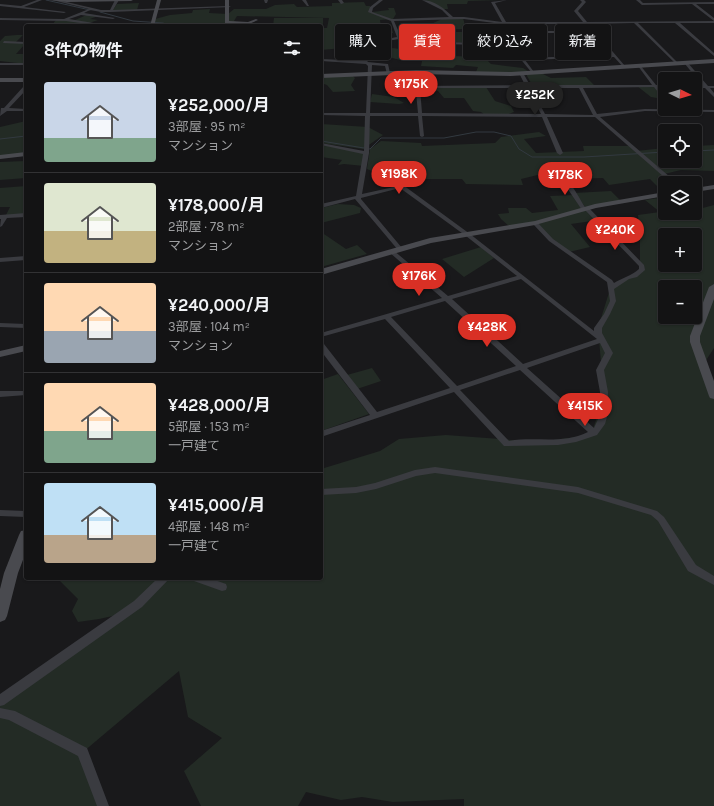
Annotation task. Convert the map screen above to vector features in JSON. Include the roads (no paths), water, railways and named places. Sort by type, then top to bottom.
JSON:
[{"type":"street","points":[[10,10],[40,0]]},
{"type":"street","points":[[51,0],[80,2],[131,0]]},
{"type":"street","points":[[112,11],[117,0]]},
{"type":"street","points":[[152,24],[158,0]]},
{"type":"street","points":[[227,0],[229,7],[226,18],[227,22],[249,23],[256,20]]},
{"type":"street","points":[[304,0],[308,5]]},
{"type":"street","points":[[356,0],[366,0]]},
{"type":"street","points":[[381,0],[371,8],[370,12],[392,20],[464,18],[505,23],[714,21]]},
{"type":"street","points":[[424,0],[443,9],[452,18]]},
{"type":"street","points":[[505,0],[493,2],[505,23]]},
{"type":"street","points":[[582,0],[584,2],[576,11],[586,22]]},
{"type":"street","points":[[638,0],[642,4],[714,4]]},
{"type":"street","points":[[80,2],[101,11],[156,10],[188,7],[229,7]]},
{"type":"street","points":[[52,24],[64,12],[80,2]]},
{"type":"street","points":[[692,4],[714,21]]},
{"type":"street","points":[[0,5],[64,12]]},
{"type":"street","points":[[64,20],[89,10]]},
{"type":"street","points":[[38,19],[52,11]]},
{"type":"street","points":[[73,12],[114,18]]},
{"type":"street","points":[[0,18],[5,14]]},
{"type":"street","points":[[94,23],[108,17]]},
{"type":"street","points":[[0,18],[64,20],[99,24]]},
{"type":"street","points":[[392,20],[399,38],[380,40],[366,45],[361,52],[369,63],[369,74],[366,153],[358,197],[360,202],[400,249]]},
{"type":"street","points":[[635,22],[676,63]]},
{"type":"street","points":[[676,22],[714,55]]},
{"type":"street","points":[[4,42],[24,42]]},
{"type":"street","points":[[611,51],[624,67]]},
{"type":"street","points":[[547,58],[615,56]]},
{"type":"street","points":[[323,60],[387,65],[388,73]]},
{"type":"street","points":[[523,60],[532,72]]},
{"type":"street","points":[[323,76],[416,72],[522,73],[714,61]]},
{"type":"street","points":[[686,63],[714,96]]},
{"type":"street","points":[[0,64],[24,64]]},
{"type":"street","points":[[640,66],[658,90]]},
{"type":"street","points":[[416,72],[422,136]]},
{"type":"street","points":[[522,73],[544,116],[560,153]]},
{"type":"street","points":[[0,80],[24,80]]},
{"type":"street","points":[[580,86],[596,116],[666,176]]},
{"type":"street","points":[[418,87],[655,86]]},
{"type":"street","points":[[702,87],[714,87]]},
{"type":"street","points":[[0,115],[2,110],[24,89]]},
{"type":"street","points":[[2,110],[24,110]]},
{"type":"street","points":[[323,114],[596,116],[645,110],[658,110]]},
{"type":"street","points":[[702,111],[714,111]]},
{"type":"street","points":[[323,144],[366,153]]},
{"type":"street","points":[[0,157],[24,154]]},
{"type":"street","points":[[553,173],[564,178],[585,209],[642,266],[640,273],[627,278],[611,288]]},
{"type":"street","points":[[323,206],[402,186],[468,235],[602,340]]},
{"type":"street","points":[[702,189],[714,186]]},
{"type":"street","points":[[323,271],[391,251],[535,223],[602,204],[658,195]]},
{"type":"street","points":[[0,225],[3,216],[24,215]]},
{"type":"street","points":[[386,316],[507,444],[521,441],[553,443],[591,435],[598,429],[602,422],[604,387],[600,370],[609,353],[598,328],[613,301],[610,281],[551,240],[535,223]]},
{"type":"street","points":[[391,251],[447,299],[594,433]]},
{"type":"street","points":[[0,260],[24,258]]},
{"type":"street","points":[[323,334],[522,277]]},
{"type":"street","points":[[714,287],[695,336],[695,342],[714,396]]},
{"type":"street","points":[[0,325],[24,326]]},
{"type":"street","points":[[323,433],[454,388],[602,340]]},
{"type":"street","points":[[0,354],[24,348]]},
{"type":"street","points":[[323,349],[375,415]]},
{"type":"street","points":[[0,394],[24,393]]},
{"type":"street","points":[[323,492],[356,490],[376,486],[415,473],[435,470],[578,490],[654,514],[661,519],[692,568],[714,581]]},
{"type":"street","points":[[0,513],[24,514]]},
{"type":"street","points":[[0,612],[11,573],[24,540]]},
{"type":"street","points":[[0,701],[138,604],[162,580]]},
{"type":"street","points":[[203,580],[222,587]]},
{"type":"street","points":[[0,713],[11,715],[83,752],[103,806]]},
{"type":"waterway","points":[[46,0],[90,10]]},
{"type":"waterway","points":[[100,12],[133,21],[166,24]]},
{"type":"waterway","points":[[323,141],[370,149],[381,138],[444,138],[476,132],[494,132],[511,136],[519,149],[532,157],[584,157],[658,152]]},
{"type":"waterway","points":[[0,139],[24,136]]},
{"type":"waterway","points":[[702,151],[714,150]]}]
